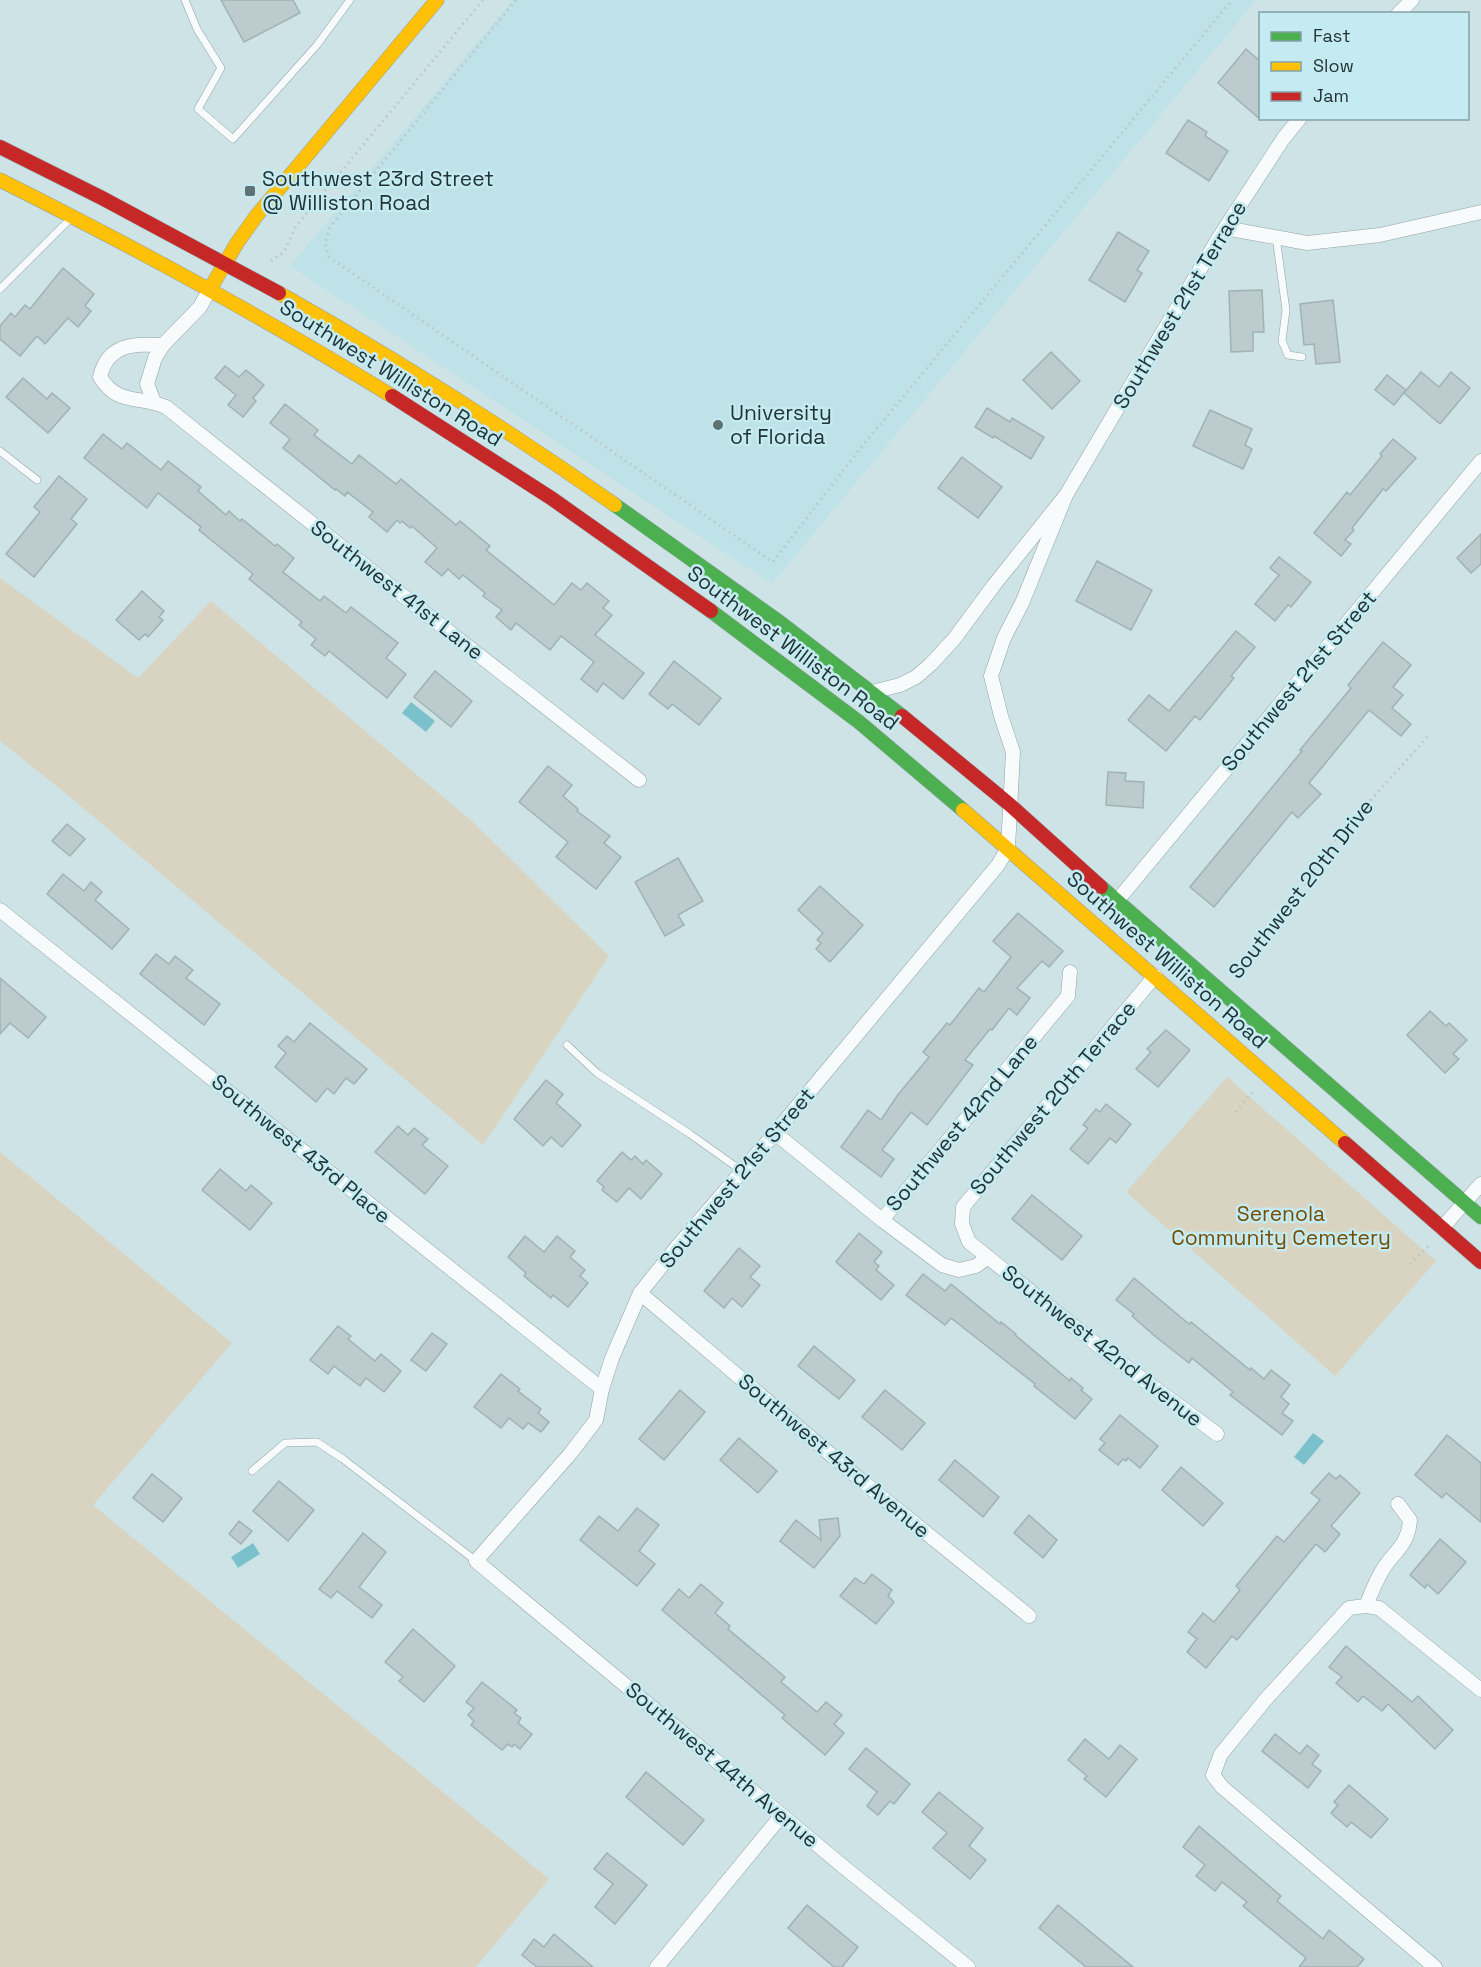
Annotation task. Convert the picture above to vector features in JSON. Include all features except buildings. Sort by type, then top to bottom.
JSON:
[{"type":"main road","points":[[210,290],[257,215],[437,0]]},
{"type":"main road","name":"Southwest Williston Road","points":[[0,147],[108,201],[225,264],[391,360],[534,450],[720,579],[871,692],[1010,805],[1117,901],[1481,1217]]},
{"type":"main road","name":"Southwest Williston Road","points":[[0,180],[210,290],[358,374],[452,433],[613,540],[713,612],[862,724],[926,776],[1481,1262]]},
{"type":"street","points":[[1400,12],[1412,0]]},
{"type":"street","name":"Southwest 21st Terrace","points":[[871,692],[900,685],[916,677],[932,664],[1066,495],[1226,228],[1282,140],[1298,120]]},
{"type":"street","points":[[1226,228],[1307,243],[1380,236],[1481,212]]},
{"type":"street","points":[[163,345],[126,346],[114,352],[103,364],[100,376],[106,388],[120,397],[154,402],[147,384],[155,358],[163,345],[200,307],[210,290]]},
{"type":"street","name":"Southwest 41st Lane","points":[[154,402],[166,407],[402,596],[639,780]]},
{"type":"street","name":"Southwest 21st Street","points":[[1117,901],[1481,461]]},
{"type":"street","name":"Southwest 21st Terrace","points":[[1010,805],[1013,752],[991,676],[1004,638],[1027,592],[1066,495]]},
{"type":"street","points":[[1008,848],[1010,805]]},
{"type":"street","name":"Southwest 21st Street","points":[[476,1561],[570,1454],[596,1420],[602,1389],[612,1358],[640,1293],[998,865],[1008,848]]},
{"type":"street","name":"Southwest 43rd Place","points":[[0,910],[602,1389]]},
{"type":"street","name":"Southwest 42nd Lane","points":[[775,1132],[882,1220],[1068,996],[1070,972]]},
{"type":"street","name":"Southwest 20th Terrace","points":[[962,1224],[963,1207],[1155,976]]},
{"type":"street","points":[[1442,1228],[1481,1184]]},
{"type":"street","name":"Southwest 42nd Avenue","points":[[882,1220],[942,1265],[959,1270],[976,1266],[988,1257]]},
{"type":"street","name":"Southwest 42nd Avenue","points":[[962,1224],[969,1242],[1110,1355],[1217,1434]]},
{"type":"street","name":"Southwest 43rd Avenue","points":[[640,1293],[862,1481],[1029,1616]]},
{"type":"street","points":[[1366,1606],[1375,1583],[1388,1563],[1401,1549],[1409,1534],[1410,1520],[1398,1504]]},
{"type":"street","name":"Southwest 44th Avenue","points":[[476,1561],[968,1967]]},
{"type":"street","points":[[1435,1967],[1222,1787],[1213,1775],[1221,1754],[1266,1699],[1349,1608],[1366,1606],[1379,1608],[1481,1690]]},
{"type":"street","points":[[657,1967],[782,1815]]},
{"type":"lane","points":[[185,0],[197,29],[222,68],[198,109],[233,139],[317,45],[350,0]]},
{"type":"lane","points":[[0,289],[72,216]]},
{"type":"lane","points":[[1276,237],[1286,310],[1282,341],[1288,355],[1302,357]]},
{"type":"lane","points":[[0,451],[37,480]]},
{"type":"lane","points":[[567,1045],[597,1073],[690,1134],[742,1172]]},
{"type":"lane","points":[[252,1471],[285,1443],[317,1442],[343,1459],[476,1561]]},
{"type":"path","points":[[271,261],[284,252],[296,226],[483,0]]},
{"type":"path","points":[[516,0],[330,227],[325,244],[329,257],[773,562],[859,450],[1232,0]]},
{"type":"path","name":"Southwest 20th Drive","points":[[1220,990],[1237,972],[1311,875],[1325,851],[1430,734]]},
{"type":"path","points":[[1236,1112],[1266,1074]]},
{"type":"path","points":[[1410,1264],[1442,1228]]},
{"type":"shaded area","name":"University of Florida","points":[[513,0],[1256,0],[772,584],[290,266]]},
{"type":"green space","points":[[0,578],[138,678],[211,601],[473,822],[609,956],[483,1145],[63,791],[0,741]]},
{"type":"green space","name":"Serenola Community Cemetery","points":[[1227,1077],[1436,1261],[1335,1376],[1126,1192]]},
{"type":"green space","points":[[0,1152],[232,1343],[93,1505],[549,1879],[476,1967],[0,1967]]},
{"type":"water","points":[[411,702],[435,721],[426,732],[402,713]]},
{"type":"water","points":[[1313,1433],[1324,1441],[1304,1465],[1294,1457]]},
{"type":"water","points":[[253,1543],[260,1554],[238,1568],[231,1557]]},
{"type":"traffic: fast","points":[[615,505],[778,621],[902,716]]},
{"type":"traffic: fast","points":[[711,611],[859,722],[963,810]]},
{"type":"traffic: fast","points":[[1101,887],[1481,1217]]},
{"type":"traffic: slow","points":[[210,289],[237,243],[257,215],[437,0]]},
{"type":"traffic: slow","points":[[0,180],[199,284],[392,396]]},
{"type":"traffic: slow","points":[[279,293],[450,395],[615,505]]},
{"type":"traffic: slow","points":[[963,810],[1345,1143]]},
{"type":"traffic: jam","points":[[0,147],[102,198],[279,293]]},
{"type":"traffic: jam","points":[[392,396],[551,498],[711,611]]},
{"type":"traffic: jam","points":[[902,716],[1009,804],[1101,887]]},
{"type":"traffic: jam","points":[[1345,1143],[1481,1262]]},
{"type":"place","name":"Southwest 23rd Street @ Williston Road","points":[[250,191]]},
{"type":"place","name":"University of Florida","points":[[718,425]]}]
